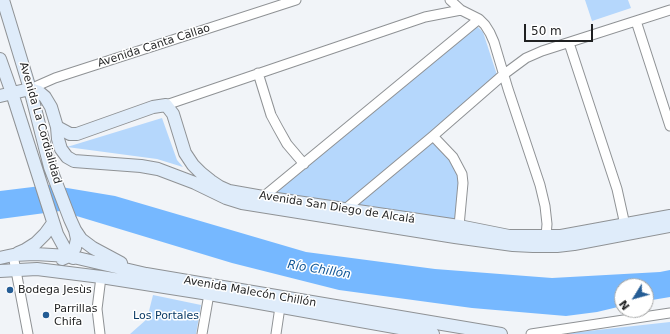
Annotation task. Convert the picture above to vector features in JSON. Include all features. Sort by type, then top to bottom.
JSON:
[{"type":"main road","name":"Avenida La Cordialidad","points":[[0,60],[6,94],[37,172],[57,234],[69,256],[75,248],[77,239],[51,169],[30,88],[3,8]]},
{"type":"main road","name":"Avenida Canta Callao","points":[[6,94],[30,88]]},
{"type":"main road","name":"Avenida San Diego de Alcalá","points":[[30,88],[39,92],[45,97],[57,127],[61,149],[67,157],[74,161],[141,166],[158,169],[195,183],[226,198],[242,203],[469,239],[533,246],[574,244],[670,226]]},
{"type":"main road","name":"Avenida San Diego de Alcalá","points":[[166,105],[173,114],[185,153],[193,165],[220,187],[229,191],[263,198],[459,226],[509,236],[561,236],[670,216]]},
{"type":"main road","points":[[57,127],[70,134],[77,134],[153,107],[166,105]]},
{"type":"main road","points":[[13,255],[36,243],[53,223]]},
{"type":"main road","points":[[73,225],[81,239],[93,248],[146,274]]},
{"type":"main road","name":"Avenida Malecón Chillón","points":[[0,258],[13,255],[35,254],[69,256],[146,274],[467,331],[501,334]]},
{"type":"main road","points":[[37,269],[69,256],[117,280]]},
{"type":"main road","name":"Avenida Malecón Chillón","points":[[0,271],[37,269],[101,277],[209,294],[433,334]]},
{"type":"street","name":"Avenida Canta Callao","points":[[30,88],[55,78],[296,0]]},
{"type":"street","points":[[450,0],[461,10],[479,19],[485,25],[494,42],[503,75],[540,186],[545,206],[546,236]]},
{"type":"street","points":[[166,105],[425,17],[461,10]]},
{"type":"street","points":[[334,218],[433,136],[503,75],[526,58],[670,10]]},
{"type":"street","points":[[263,198],[479,19]]},
{"type":"street","points":[[636,21],[670,126]]},
{"type":"street","points":[[569,43],[617,189],[625,225]]},
{"type":"street","points":[[258,73],[271,115],[287,144],[304,164]]},
{"type":"street","points":[[433,136],[452,157],[462,174],[463,183],[459,226]]},
{"type":"street","points":[[13,255],[28,334]]},
{"type":"street","points":[[100,334],[97,309],[101,277]]},
{"type":"street","points":[[202,334],[209,294]]},
{"type":"street","points":[[276,334],[280,307]]},
{"type":"street","points":[[530,334],[670,313]]},
{"type":"green space","points":[[585,0],[628,0],[631,8],[592,21]]},
{"type":"green space","points":[[477,26],[483,32],[497,75],[344,206],[274,194]]},
{"type":"green space","points":[[162,118],[177,160],[183,167],[157,159],[67,147]]},
{"type":"green space","points":[[433,140],[455,166],[460,182],[456,222],[353,207]]},
{"type":"green space","name":"Los Portales","points":[[153,295],[201,305],[196,334],[130,334],[147,319]]},
{"type":"green space","points":[[670,322],[670,334],[561,334]]},
{"type":"water","name":"Río Chillón","points":[[49,185],[115,196],[306,252],[435,269],[552,278],[660,272],[670,270],[670,297],[654,300],[654,278],[614,278],[614,308],[597,312],[566,316],[472,308],[339,290],[232,263],[60,211],[0,219],[0,191]]},
{"type":"place","name":"Bodega Jesùs","points":[[10,290]]},
{"type":"place","name":"Parrillas Chifa","points":[[46,315]]}]
